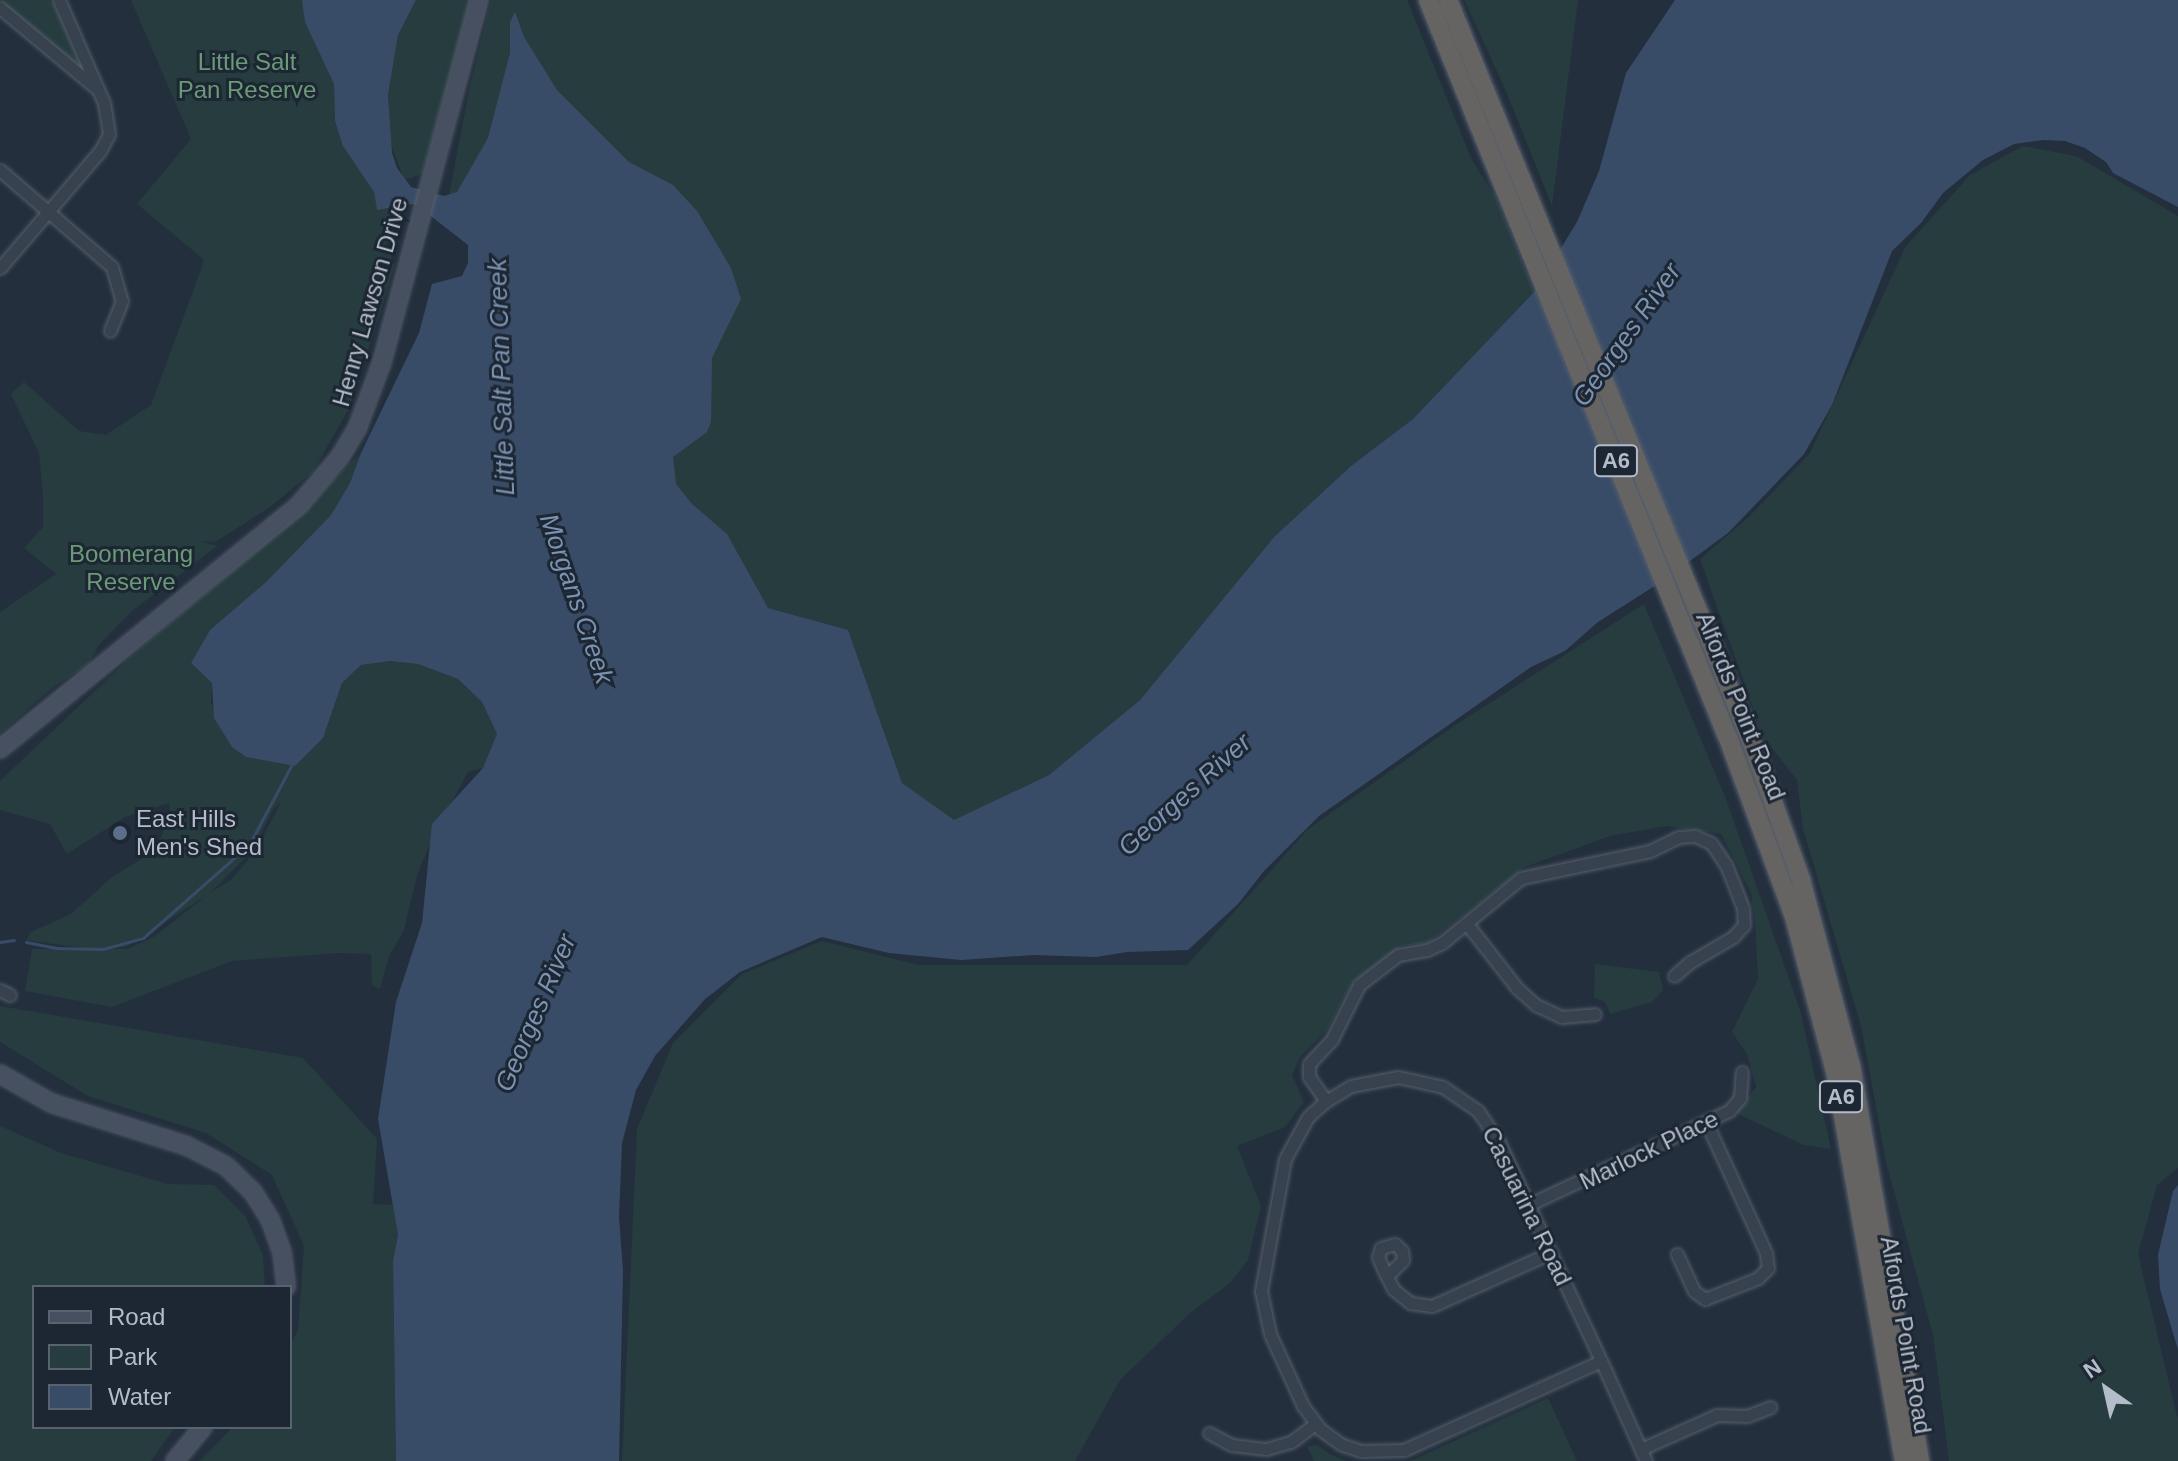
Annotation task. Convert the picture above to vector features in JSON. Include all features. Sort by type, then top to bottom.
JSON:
[{"type":"highway","name":"Alfords Point Road","points":[[1428,0],[1784,884],[1825,1022],[1904,1461]]},
{"type":"highway","name":"Alfords Point Road","points":[[1448,0],[1750,738],[1810,907],[1844,1036],[1920,1461]]},
{"type":"main road","name":"Henry Lawson Drive","points":[[0,749],[317,487],[357,429],[371,396],[479,0]]},
{"type":"main road","points":[[0,1074],[51,1103],[187,1146],[226,1166],[253,1192],[270,1219],[282,1252],[286,1285]]},
{"type":"main road","points":[[175,1461],[201,1429]]},
{"type":"street","points":[[0,268],[106,143],[109,125],[97,88],[59,0]]},
{"type":"street","points":[[0,8],[97,88]]},
{"type":"street","points":[[0,170],[116,272],[122,301],[110,331]]},
{"type":"street","points":[[1326,1101],[1311,1081],[1309,1064],[1332,1039],[1359,985],[1398,955],[1432,949],[1521,878],[1656,850],[1679,837],[1695,836],[1711,843],[1722,857],[1745,920],[1733,937],[1690,962],[1674,976]]},
{"type":"street","points":[[1467,924],[1517,988],[1536,1005],[1568,1018],[1595,1014]]},
{"type":"street","name":"Marlock Place","points":[[1528,1205],[1706,1122],[1737,1104],[1742,1091],[1742,1072]]},
{"type":"street","name":"Casuarina Road","points":[[1601,1361],[1414,1447],[1392,1453],[1352,1449],[1334,1441],[1315,1424],[1270,1334],[1261,1291],[1285,1159],[1301,1126],[1326,1101],[1351,1086],[1385,1077],[1422,1080],[1453,1092],[1470,1104],[1490,1126],[1528,1205],[1601,1361],[1644,1455]]},
{"type":"street","points":[[1677,1254],[1694,1291],[1705,1299],[1758,1278],[1768,1268],[1766,1253],[1706,1122]]},
{"type":"street","points":[[1387,1276],[1403,1299],[1432,1306],[1550,1253]]},
{"type":"street","points":[[1644,1455],[1717,1415],[1747,1416],[1770,1407]]},
{"type":"street","points":[[1209,1433],[1232,1445],[1266,1449],[1291,1442],[1315,1424]]},
{"type":"green space","points":[[0,0],[52,0],[79,62],[72,63]]},
{"type":"green space","name":"Boomerang Reserve","points":[[131,0],[302,0],[334,84],[335,121],[348,152],[374,192],[377,209],[400,208],[400,238],[386,243],[395,266],[349,409],[313,472],[270,507],[215,542],[200,541],[217,546],[132,611],[98,646],[89,664],[51,689],[0,734],[0,612],[56,574],[24,548],[43,527],[43,494],[39,453],[11,394],[24,382],[79,431],[106,435],[151,405],[203,264],[203,259],[137,204],[191,139]]},
{"type":"green space","name":"Little Salt Pan Reserve","points":[[416,0],[470,0],[422,174],[404,180],[389,139],[388,95],[398,35]]},
{"type":"green space","points":[[491,0],[1407,0],[1471,158],[1496,198],[1534,292],[1413,419],[1351,466],[1274,537],[1140,700],[1049,775],[954,821],[902,783],[848,630],[752,622],[488,182],[449,196],[470,85]]},
{"type":"green space","points":[[1464,0],[1578,0],[1552,206],[1506,91]]},
{"type":"green space","points":[[2023,146],[2076,156],[2178,216],[2178,1168],[2157,1185],[2138,1254],[2178,1420],[2178,1461],[1949,1461],[1933,1335],[1886,1162],[1861,1026],[1803,829],[1797,780],[1764,738],[1700,559],[1750,516],[1810,453],[1906,246],[1970,175]]},
{"type":"green space","points":[[361,453],[350,483],[331,515],[266,582],[210,630],[191,663],[212,683],[211,703],[246,757],[295,766],[323,738],[342,683],[361,665],[390,661],[418,664],[458,679],[482,702],[497,734],[497,743],[483,768],[468,772],[434,835],[417,875],[404,930],[389,956],[380,989],[372,985],[371,954],[338,953],[232,961],[112,1007],[25,991],[32,949],[89,949],[26,940],[31,932],[71,914],[112,877],[143,858],[161,838],[170,813],[169,803],[125,817],[67,854],[50,824],[0,810],[0,781],[137,651],[280,531]],"holes":[[[281,802],[256,850],[231,880],[211,892],[251,852],[274,808]],[[206,896],[155,936],[128,949],[89,949],[126,947]]]},
{"type":"green space","points":[[1644,604],[1726,799],[1800,1010],[1831,1149],[1804,1145],[1736,1113],[1756,1087],[1747,1054],[1732,1032],[1758,979],[1755,923],[1751,893],[1721,834],[1666,826],[1610,836],[1525,867],[1428,943],[1402,946],[1354,981],[1327,1030],[1301,1056],[1292,1075],[1304,1102],[1285,1127],[1237,1146],[1261,1206],[1248,1260],[1230,1283],[1189,1314],[1120,1380],[1075,1461],[622,1461],[637,1129],[673,1043],[742,974],[822,941],[918,965],[1187,965],[1307,830],[1451,728]]},
{"type":"green space","points":[[1595,964],[1659,972],[1663,990],[1652,1002],[1610,1014],[1605,1002],[1594,997]]},
{"type":"green space","points":[[0,1006],[303,1058],[377,1139],[373,1204],[393,1205],[398,1235],[393,1261],[396,1461],[200,1461],[231,1429],[292,1429],[292,1341],[298,1330],[304,1246],[272,1175],[206,1133],[88,1096],[0,1042]]},
{"type":"green space","points":[[0,1126],[61,1153],[168,1184],[214,1185],[245,1216],[263,1255],[265,1285],[32,1285],[32,1429],[174,1429],[151,1461],[0,1461]]},
{"type":"green space","points":[[1548,1398],[1577,1461],[1409,1461],[1415,1459]]},
{"type":"green space","points":[[1317,1445],[1346,1461],[1314,1461],[1307,1446]]},
{"type":"water","points":[[302,0],[416,0],[398,35],[388,95],[392,153],[397,168],[411,187],[444,196],[457,192],[488,138],[510,53],[510,22],[515,12],[524,37],[557,90],[629,162],[673,185],[697,211],[731,268],[741,299],[712,358],[711,422],[707,432],[673,457],[676,484],[692,504],[727,534],[768,608],[848,630],[902,783],[954,820],[1049,775],[1140,700],[1274,537],[1351,466],[1413,419],[1534,292],[1577,222],[1599,171],[1626,73],[1675,0],[2178,0],[2178,207],[2113,173],[2106,162],[2085,148],[2065,141],[2014,144],[1983,160],[1943,193],[1921,223],[1892,251],[1832,405],[1804,454],[1728,533],[1664,580],[1598,622],[1565,651],[1531,667],[1319,816],[1264,871],[1238,904],[1188,950],[1127,952],[1096,957],[1033,955],[961,960],[889,953],[822,937],[740,972],[705,999],[655,1056],[636,1090],[622,1143],[619,1461],[396,1461],[393,1261],[398,1235],[378,1119],[396,1002],[422,923],[432,824],[483,768],[497,734],[482,702],[458,679],[418,664],[390,661],[361,665],[342,683],[323,738],[295,766],[246,757],[232,747],[214,718],[212,683],[191,663],[210,630],[266,582],[331,515],[350,483],[361,453],[419,333],[432,284],[462,276],[468,263],[468,245],[413,204],[377,210],[374,192],[343,146],[335,121],[334,84],[305,22]]},
{"type":"water","points":[[2178,1185],[2178,1350],[2160,1289],[2158,1255],[2173,1191]]},
{"type":"waterway","name":"Morgans Creek","points":[[26,942],[56,948],[103,949],[143,938],[249,845],[292,764]]},
{"type":"waterway","name":"Morgans Creek","points":[[0,942],[14,940]]},
{"type":"place","name":"East Hills Men's Shed","points":[[120,833]]},
{"type":"water label","name":"Georges River","points":[[1627,335]]},
{"type":"water label","name":"Little Salt Pan Creek","points":[[502,377]]},
{"type":"water label","name":"Georges River","points":[[1185,795]]},
{"type":"water label","name":"Georges River","points":[[536,1013]]}]
